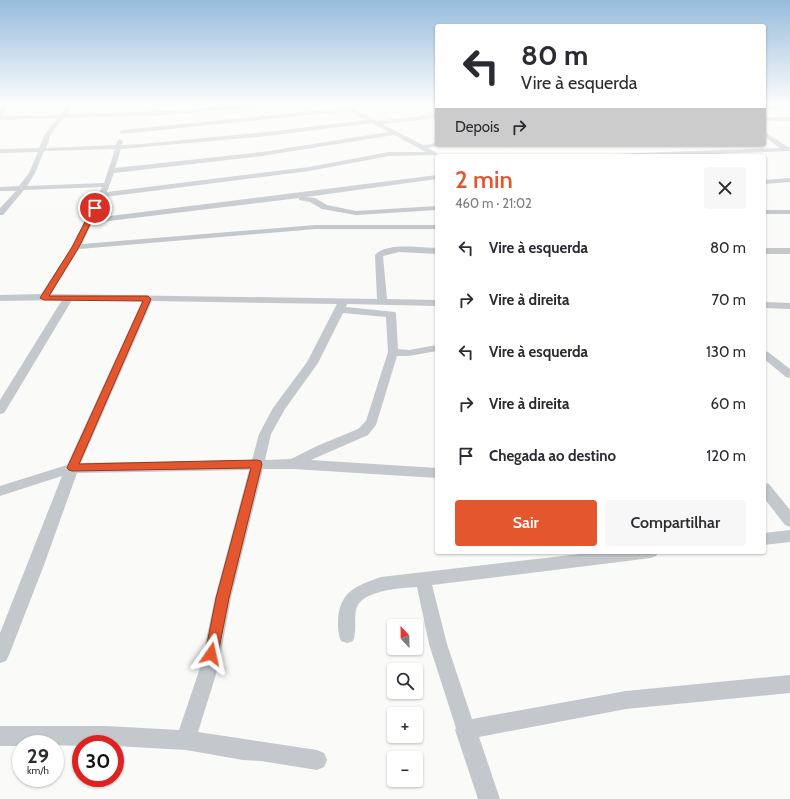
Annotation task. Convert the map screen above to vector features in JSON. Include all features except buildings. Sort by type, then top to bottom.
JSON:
[{"type":"street","points":[[0,213],[22,189],[32,173],[44,142]]},
{"type":"street","points":[[44,298],[76,247],[107,185],[120,142]]},
{"type":"street","points":[[0,151],[118,148],[176,142]]},
{"type":"street","points":[[101,195],[268,164],[358,142]]},
{"type":"street","points":[[778,142],[788,149]]},
{"type":"street","points":[[389,154],[405,144],[422,147],[435,154]]},
{"type":"street","points":[[422,147],[435,145]]},
{"type":"street","points":[[662,154],[788,149]]},
{"type":"street","points":[[111,171],[268,164],[326,166],[389,154],[435,155]]},
{"type":"street","points":[[89,221],[435,177]]},
{"type":"street","points":[[766,182],[790,180]]},
{"type":"street","points":[[0,189],[107,185]]},
{"type":"street","points":[[289,196],[312,200],[325,207],[356,213],[435,208]]},
{"type":"street","points":[[766,212],[790,212]]},
{"type":"street","points":[[76,247],[316,227],[435,227]]},
{"type":"street","points":[[382,302],[379,255],[383,252],[392,250],[435,251]]},
{"type":"street","points":[[766,251],[790,251]]},
{"type":"street","points":[[0,298],[148,299],[342,306],[391,314],[393,352],[372,422],[363,432],[322,449],[294,464]]},
{"type":"street","points":[[0,410],[69,298]]},
{"type":"street","points":[[0,655],[36,565],[72,468],[148,299]]},
{"type":"street","points":[[342,306],[382,302],[435,302]]},
{"type":"street","points":[[766,305],[790,306]]},
{"type":"street","points":[[186,740],[209,668],[222,598],[265,434],[279,408],[312,363],[342,306]]},
{"type":"street","points":[[393,352],[409,353],[435,348]]},
{"type":"street","points":[[766,356],[790,375]]},
{"type":"street","points":[[0,491],[72,468],[294,464],[435,473]]},
{"type":"street","points":[[766,491],[790,521]]},
{"type":"street","points":[[766,539],[790,536]]},
{"type":"street","points":[[347,635],[346,611],[351,601],[359,594],[380,584],[423,579],[559,557],[619,554]]},
{"type":"street","points":[[423,579],[438,644],[465,730],[489,799]]},
{"type":"street","points":[[465,730],[626,700],[790,684]]},
{"type":"street","points":[[0,736],[106,736],[186,740],[243,750],[261,751],[317,760]]},
{"type":"route","points":[[95,208],[76,247],[44,298],[148,299],[72,468],[257,464],[222,598],[211,654]]}]
